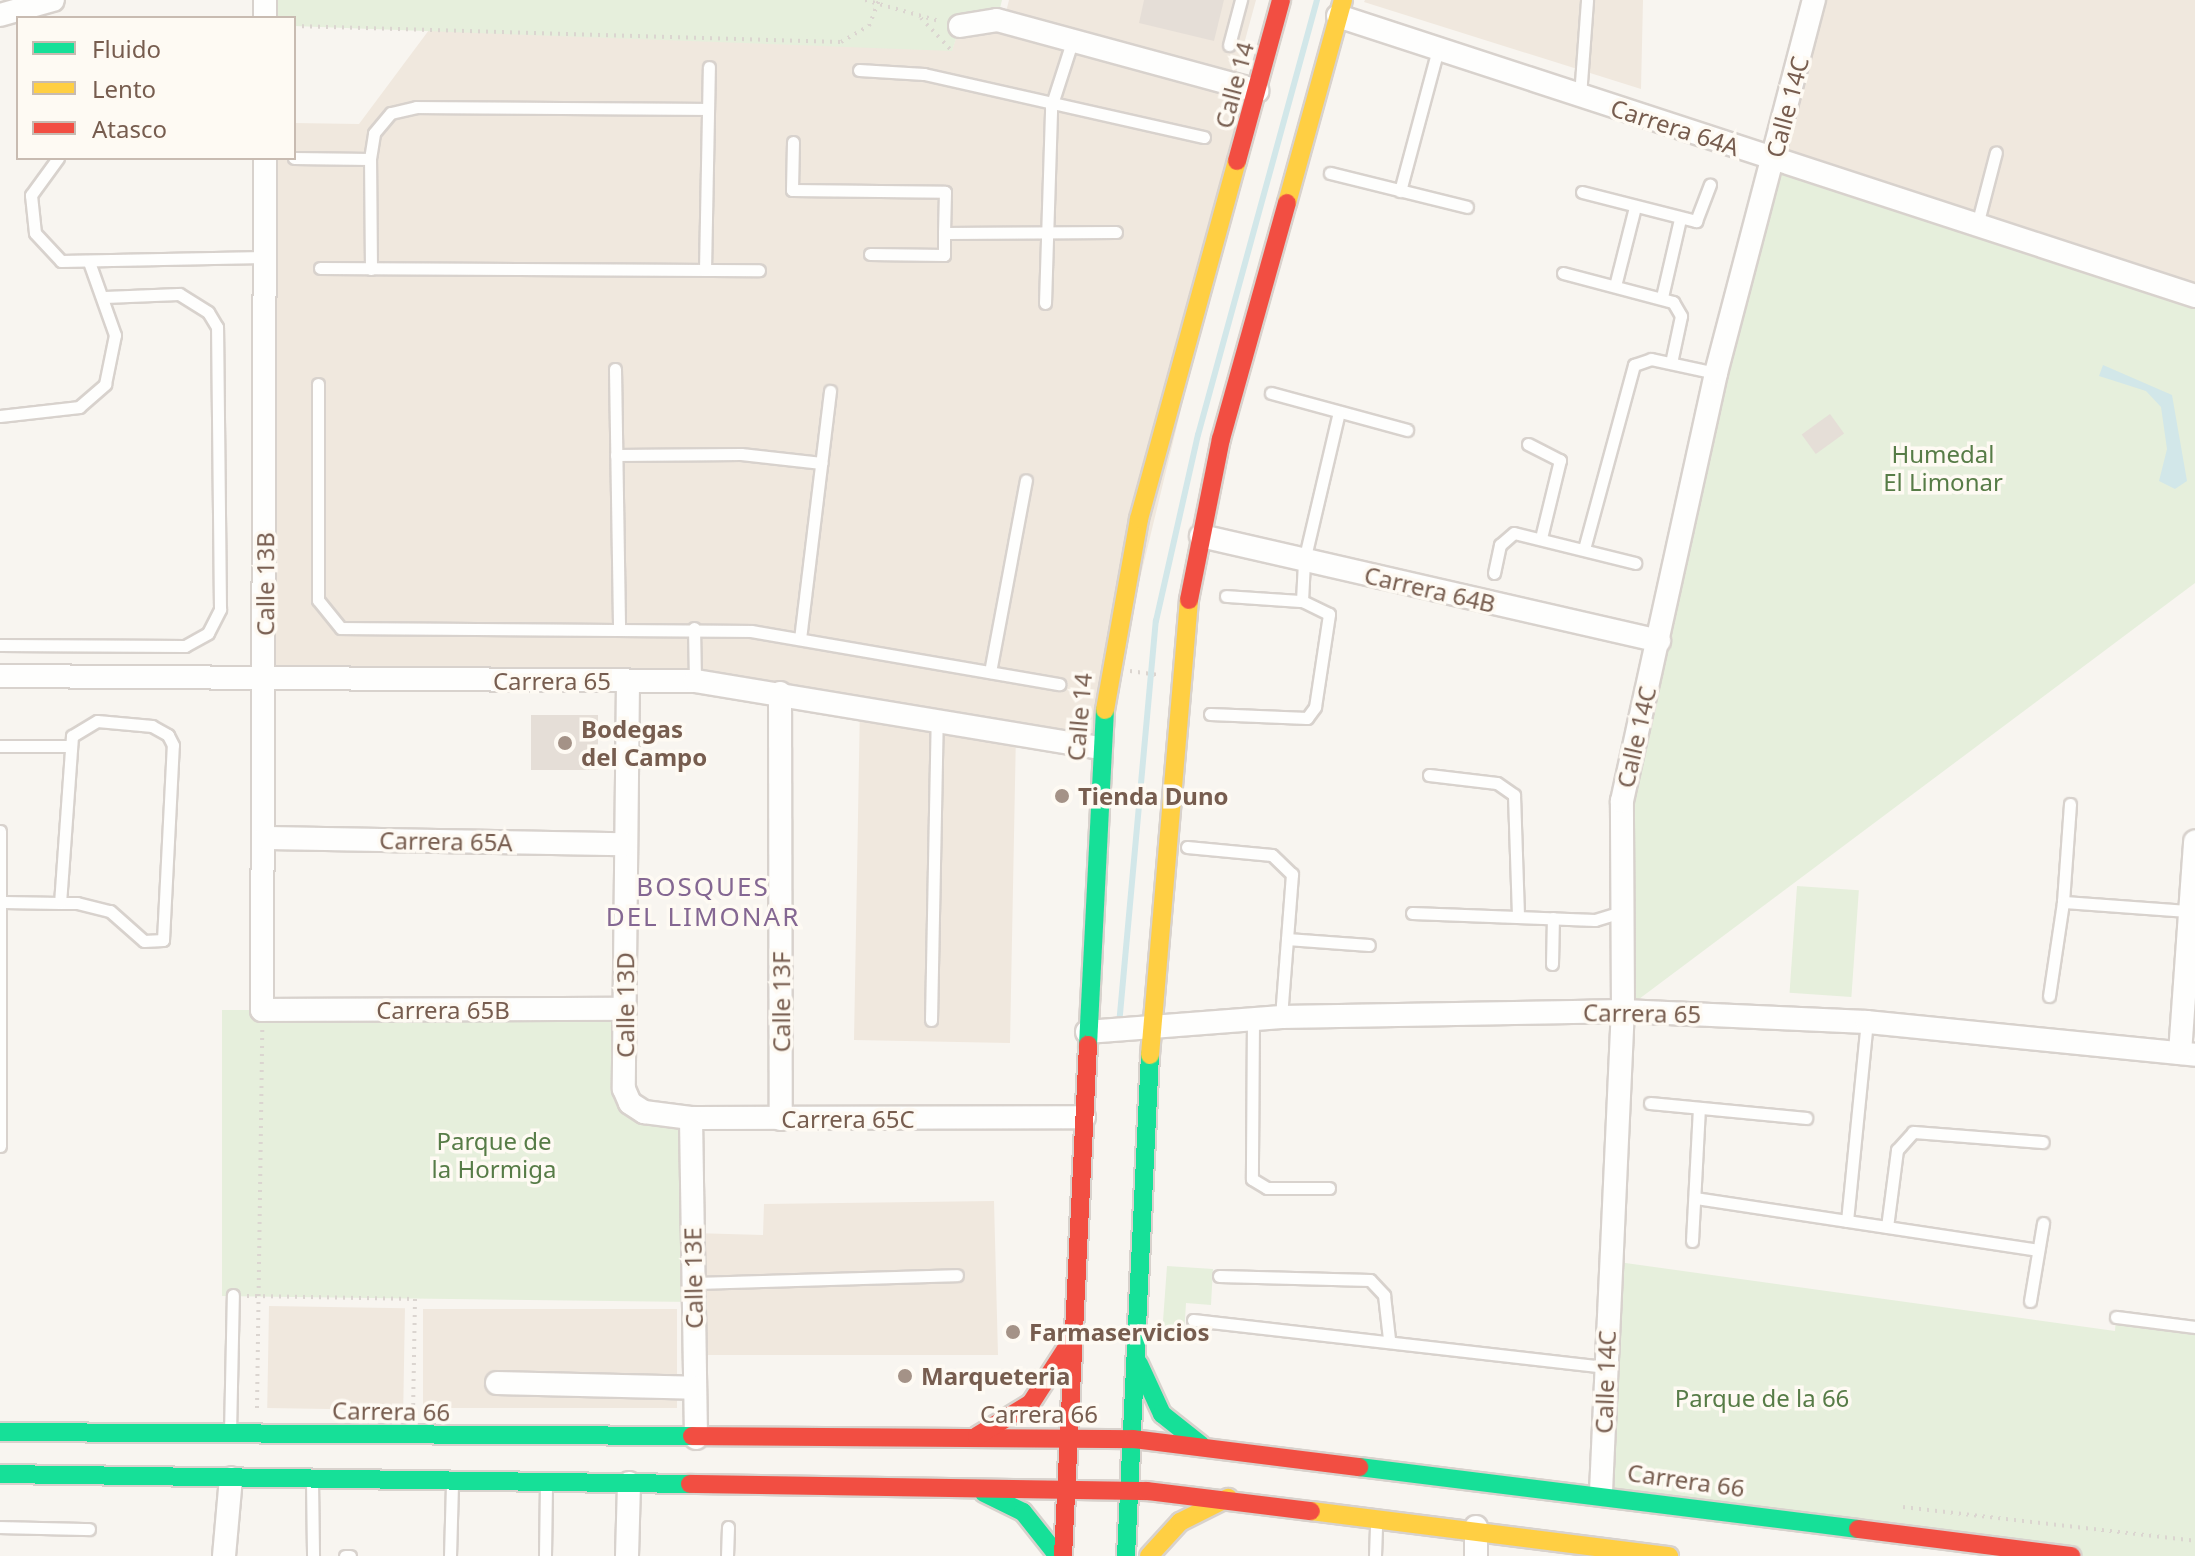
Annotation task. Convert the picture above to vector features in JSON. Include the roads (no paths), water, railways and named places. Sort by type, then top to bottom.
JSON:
[{"type":"main road","name":"Calle 14","points":[[1060,1556],[1070,1436],[1099,748],[1107,668],[1139,519],[1281,0]]},
{"type":"main road","points":[[1126,1556],[1168,756],[1201,536],[1340,8]]},
{"type":"main road","points":[[965,1439],[1031,1403],[1058,1367],[1074,1326]]},
{"type":"main road","points":[[1137,1351],[1162,1414],[1208,1447]]},
{"type":"main road","name":"Carrera 66","points":[[0,1432],[230,1433],[453,1458],[546,1482],[1066,1488],[1233,1496],[1476,1527],[1669,1556]]},
{"type":"main road","name":"Carrera 66","points":[[0,1474],[312,1479],[453,1458],[696,1438],[965,1439],[1070,1436],[1133,1439],[1601,1492],[2071,1556]]},
{"type":"main road","points":[[764,1439],[777,1460],[764,1485]]},
{"type":"main road","points":[[958,1489],[1013,1505],[1060,1556]]},
{"type":"main road","points":[[1149,1556],[1192,1513],[1233,1496]]},
{"type":"street","points":[[0,15],[53,0]]},
{"type":"street","name":"Calle 14C","points":[[1601,1492],[1623,1011],[1618,913],[1622,801],[1716,373],[1814,0]]},
{"type":"street","name":"Carrera 64A","points":[[1340,8],[1438,49],[2195,296]]},
{"type":"street","points":[[960,26],[997,20],[1258,91]]},
{"type":"street","name":"Calle 13B","points":[[262,1010],[265,160]]},
{"type":"street","name":"Carrera 64B","points":[[1201,536],[1659,641]]},
{"type":"street","name":"Carrera 65","points":[[0,676],[695,681],[937,716],[1099,748]]},
{"type":"street","name":"Calle 13D","points":[[624,1089],[628,681]]},
{"type":"street","name":"Calle 13F","points":[[780,693],[781,1119]]},
{"type":"street","name":"Carrera 65A","points":[[265,838],[626,844]]},
{"type":"street","points":[[2188,1054],[2189,911],[2195,842]]},
{"type":"street","name":"Carrera 65B","points":[[262,1010],[624,1009]]},
{"type":"street","name":"Carrera 65","points":[[1087,1032],[1281,1017],[1623,1011],[1867,1022],[2188,1054]]},
{"type":"street","name":"Carrera 65C","points":[[624,1089],[644,1112],[691,1118],[1084,1117]]},
{"type":"street","name":"Calle 13E","points":[[691,1118],[696,1438]]},
{"type":"street","points":[[497,1383],[695,1388]]},
{"type":"street","points":[[224,1556],[231,1478]]},
{"type":"street","points":[[627,1556],[629,1483]]},
{"type":"street","points":[[1476,1527],[1476,1556]]},
{"type":"lane","points":[[1229,45],[1241,0]]},
{"type":"lane","points":[[1580,96],[1587,0]]},
{"type":"lane","points":[[1045,303],[1051,107],[1072,42]]},
{"type":"lane","points":[[1400,191],[1438,49]]},
{"type":"lane","points":[[705,270],[709,67]]},
{"type":"lane","points":[[859,70],[924,74],[1051,107],[1204,137]]},
{"type":"lane","points":[[371,269],[370,159],[381,122],[403,108],[708,109]]},
{"type":"lane","points":[[793,142],[792,190],[945,192],[944,255],[870,254]]},
{"type":"lane","points":[[1977,225],[1996,152]]},
{"type":"lane","points":[[296,158],[370,159]]},
{"type":"lane","points":[[57,160],[31,195],[35,233],[61,261],[264,257]]},
{"type":"lane","points":[[1330,173],[1467,207]]},
{"type":"lane","points":[[1582,192],[1680,219],[1701,218],[1710,185]]},
{"type":"lane","points":[[1615,286],[1635,207]]},
{"type":"lane","points":[[1662,297],[1680,219]]},
{"type":"lane","points":[[944,233],[1116,232]]},
{"type":"lane","points":[[0,416],[79,407],[105,384],[115,335],[89,262]]},
{"type":"lane","points":[[320,268],[759,270]]},
{"type":"lane","points":[[1563,273],[1662,297],[1681,316],[1671,363]]},
{"type":"lane","points":[[0,645],[185,646],[208,633],[220,609],[217,327],[208,312],[179,294],[104,297]]},
{"type":"lane","points":[[1584,549],[1630,370],[1645,359],[1716,373]]},
{"type":"lane","points":[[615,369],[619,629]]},
{"type":"lane","points":[[318,384],[318,600],[333,624],[694,628],[800,639],[1059,684]]},
{"type":"lane","points":[[800,639],[830,391]]},
{"type":"lane","points":[[1271,393],[1407,430]]},
{"type":"lane","points":[[1302,601],[1304,561],[1339,412]]},
{"type":"lane","points":[[1528,444],[1560,460],[1541,538]]},
{"type":"lane","points":[[616,455],[741,454],[821,463]]},
{"type":"lane","points":[[990,672],[1026,480]]},
{"type":"lane","points":[[1494,573],[1508,535],[1541,538],[1635,563]]},
{"type":"lane","points":[[1210,714],[1307,718],[1315,707],[1329,614],[1302,601],[1226,596]]},
{"type":"lane","points":[[694,628],[695,681]]},
{"type":"lane","points":[[931,1020],[937,716]]},
{"type":"lane","points":[[0,746],[70,746],[97,721],[152,726],[173,745],[168,924],[155,945],[110,911],[60,903],[4,902]]},
{"type":"lane","points":[[60,903],[70,746]]},
{"type":"lane","points":[[1429,775],[1497,783],[1514,795],[1518,917]]},
{"type":"lane","points":[[2049,996],[2063,902],[2070,804]]},
{"type":"lane","points":[[0,831],[4,902],[0,1146]]},
{"type":"lane","points":[[1187,847],[1280,859],[1293,883],[1281,1017]]},
{"type":"lane","points":[[2063,902],[2189,911]]},
{"type":"lane","points":[[1412,913],[1553,918],[1618,913]]},
{"type":"lane","points":[[1552,964],[1553,918]]},
{"type":"lane","points":[[1287,939],[1369,945]]},
{"type":"lane","points":[[1253,1019],[1252,1179],[1267,1188],[1329,1188]]},
{"type":"lane","points":[[1847,1221],[1867,1022]]},
{"type":"lane","points":[[1650,1103],[1806,1118]]},
{"type":"lane","points":[[1692,1241],[1699,1108]]},
{"type":"lane","points":[[1887,1227],[1897,1150],[1913,1132],[2043,1142]]},
{"type":"lane","points":[[1695,1198],[2038,1250]]},
{"type":"lane","points":[[2030,1301],[2043,1223]]},
{"type":"lane","points":[[693,1283],[957,1275]]},
{"type":"lane","points":[[1219,1276],[1370,1280],[1384,1295],[1389,1339]]},
{"type":"lane","points":[[230,1433],[233,1295]]},
{"type":"lane","points":[[2116,1317],[2195,1327]]},
{"type":"lane","points":[[1193,1320],[1389,1339],[1606,1367]]},
{"type":"lane","points":[[450,1556],[453,1458]]},
{"type":"lane","points":[[312,1479],[313,1556]]},
{"type":"lane","points":[[545,1556],[546,1482]]},
{"type":"lane","points":[[1375,1556],[1377,1515]]},
{"type":"lane","points":[[0,1527],[89,1529]]},
{"type":"lane","points":[[727,1556],[728,1527]]},
{"type":"waterway","points":[[1119,1025],[1156,621],[1198,435],[1317,0]]},
{"type":"place","name":"Bodegas del Campo","points":[[565,743]]},
{"type":"place","name":"Tienda Duno","points":[[1062,796]]},
{"type":"place","name":"Farmaservicios","points":[[1013,1332]]},
{"type":"place","name":"Marqueteria","points":[[905,1376]]},
{"type":"district","name":"BOSQUES DEL LIMONAR","points":[[703,902]]},
{"type":"park label","name":"Humedal El Limonar","points":[[1943,468]]},
{"type":"park label","name":"Parque de la Hormiga","points":[[494,1155]]},
{"type":"park label","name":"Parque de la 66","points":[[1762,1398]]}]
